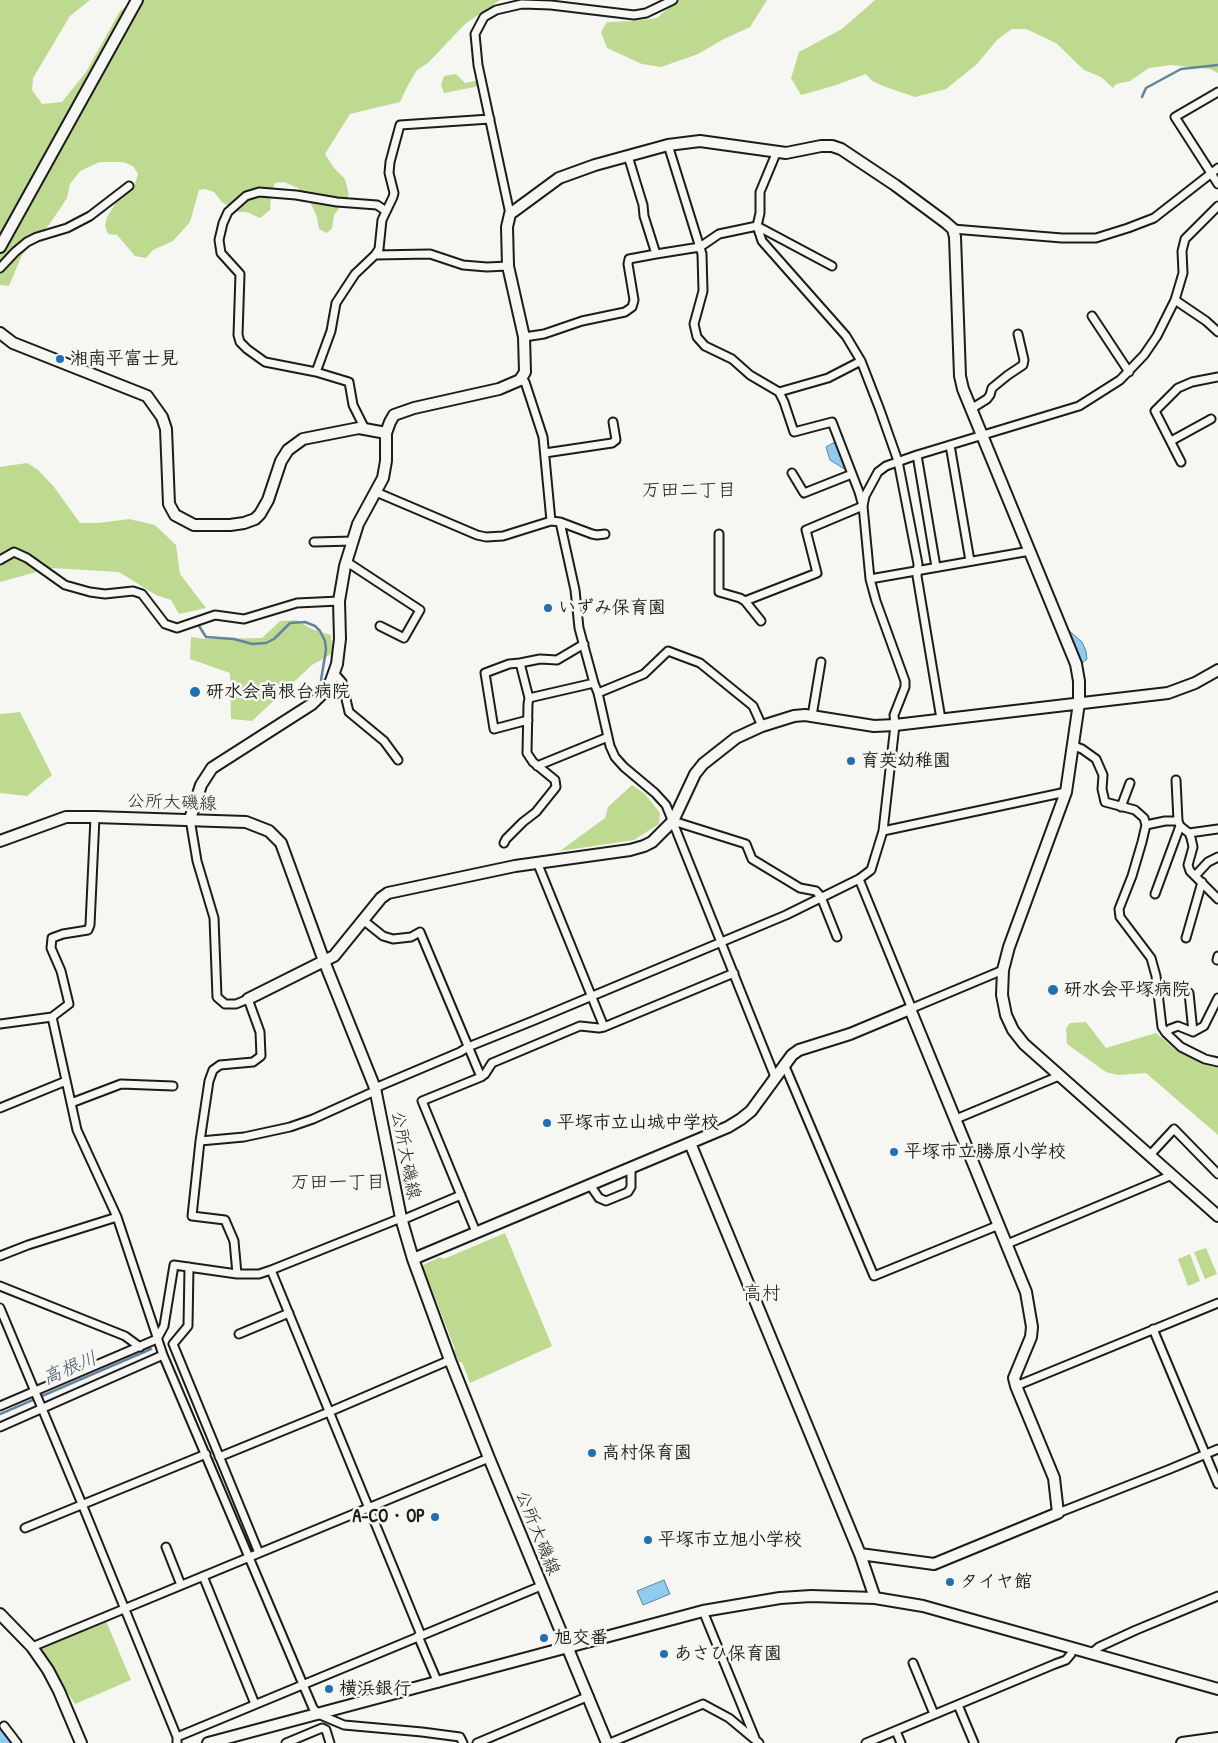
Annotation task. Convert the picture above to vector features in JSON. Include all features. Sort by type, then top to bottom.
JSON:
[{"type":"street","points":[[0,247],[137,0]]},
{"type":"street","points":[[673,0],[646,13],[634,15],[551,5],[522,4],[496,10],[484,17],[475,34],[478,65],[510,214],[507,227],[508,266],[524,337],[525,372],[520,380],[499,390],[452,399],[401,412],[394,416],[386,433],[385,470],[376,492],[358,524],[347,562],[339,602],[340,639],[334,673],[324,692],[312,704],[212,768],[201,785],[190,819],[197,860],[214,918],[217,997],[225,1004],[236,1004],[324,962],[340,949],[381,898],[388,893],[537,862],[630,850],[644,846],[652,842],[673,821],[696,774],[703,764],[736,738],[762,726],[794,716],[812,716],[874,726],[895,725],[1168,693],[1195,683],[1218,670]]},
{"type":"street","points":[[1218,92],[1175,117],[1218,184]]},
{"type":"street","points":[[316,372],[331,331],[336,304],[355,274],[379,249],[380,229],[386,211],[394,197],[389,173],[400,125],[490,119]]},
{"type":"street","points":[[510,214],[559,178],[595,165],[668,145],[700,141],[786,153],[821,146],[832,146],[841,149],[895,185],[953,230],[955,236],[960,376],[971,409],[1076,664],[1079,682],[1079,703],[1074,746],[1066,792],[1009,947],[1003,970],[1002,995],[1006,1015],[1013,1030],[1024,1044],[1218,1216]]},
{"type":"street","points":[[200,1141],[244,1136],[290,1127],[313,1119],[468,1047],[786,915],[859,879],[871,870],[883,831],[895,725],[894,716],[896,707],[902,697],[905,681],[870,579],[863,506],[832,422],[794,432],[779,392],[750,375],[732,360],[705,346],[697,337],[694,324],[704,280],[700,247],[668,145]]},
{"type":"street","points":[[774,152],[760,192],[760,213],[757,226],[762,241],[846,336],[861,362],[880,410],[898,461],[919,570],[917,576],[941,719]]},
{"type":"street","points":[[628,156],[656,254]]},
{"type":"street","points":[[953,230],[1062,238],[1096,238],[1154,218],[1218,168]]},
{"type":"street","points":[[0,268],[27,242],[67,228],[90,216],[129,186]]},
{"type":"street","points":[[365,429],[353,405],[349,382],[316,372],[265,362],[247,350],[240,342],[238,335],[240,274],[221,253],[219,246],[225,217],[228,212],[252,193],[296,195],[337,202],[377,205],[386,211]]},
{"type":"street","points":[[863,506],[865,496],[878,472],[886,466],[1079,406],[1120,380],[1144,355],[1157,336],[1175,300],[1183,273],[1182,250],[1185,239],[1218,206]]},
{"type":"street","points":[[524,337],[544,334],[625,312],[632,307],[634,300],[628,259],[700,247],[719,234],[757,226],[832,266]]},
{"type":"street","points":[[375,255],[430,254],[463,265],[487,268],[508,266]]},
{"type":"street","points":[[1175,300],[1206,321],[1218,332]]},
{"type":"street","points":[[1092,316],[1129,372]]},
{"type":"street","points":[[0,333],[13,343],[147,396],[162,417],[166,429],[170,504],[176,515],[194,525],[244,523],[254,519],[260,514],[268,500],[281,461],[288,450],[303,439],[352,428],[386,433]]},
{"type":"street","points":[[971,409],[987,399],[992,388],[1023,365],[1024,360],[1018,334]]},
{"type":"street","points":[[779,392],[828,378],[861,362]]},
{"type":"street","points":[[1181,462],[1155,411],[1178,388],[1192,382],[1218,377]]},
{"type":"street","points":[[520,380],[526,382],[543,438],[551,521]]},
{"type":"street","points":[[1171,442],[1211,419]]},
{"type":"street","points":[[544,453],[612,444],[616,440],[613,422]]},
{"type":"street","points":[[950,445],[970,561]]},
{"type":"street","points":[[917,455],[936,567]]},
{"type":"street","points":[[792,473],[804,493],[852,474]]},
{"type":"street","points":[[376,492],[477,535],[486,537],[503,536],[551,521],[560,522],[592,534],[605,534]]},
{"type":"street","points":[[745,601],[817,574],[806,530],[863,506]]},
{"type":"street","points":[[560,522],[575,590],[579,628],[615,757],[666,805],[775,1077]]},
{"type":"street","points":[[719,534],[718,592],[745,601],[762,621]]},
{"type":"street","points":[[314,542],[353,541]]},
{"type":"street","points":[[0,560],[14,552],[27,558],[65,585],[105,594],[133,591],[142,594],[165,624],[177,628],[215,615],[244,619],[297,603],[339,602]]},
{"type":"street","points":[[870,579],[1030,552]]},
{"type":"street","points":[[347,562],[420,610],[404,638],[380,626]]},
{"type":"street","points":[[528,720],[494,729],[485,672],[509,664],[520,664],[540,659],[557,660],[584,644]]},
{"type":"street","points":[[598,693],[644,674],[668,651],[700,663],[753,706],[762,726]]},
{"type":"street","points":[[812,716],[821,662]]},
{"type":"street","points":[[504,843],[540,807],[556,787],[555,780],[537,766],[527,753],[529,698],[520,664]]},
{"type":"street","points":[[334,673],[342,682],[349,712],[384,741],[398,760]]},
{"type":"street","points":[[529,698],[594,683]]},
{"type":"street","points":[[537,766],[608,737]]},
{"type":"street","points":[[1074,746],[1082,748],[1096,759],[1103,775],[1102,789],[1105,802],[1135,810],[1144,818],[1146,826],[1132,876],[1119,909],[1120,917],[1151,958],[1156,976],[1162,1027],[1181,1048],[1205,1059],[1218,1062]]},
{"type":"street","points":[[1155,894],[1179,824],[1176,780]]},
{"type":"street","points":[[1121,807],[1130,783]]},
{"type":"street","points":[[883,831],[1066,792]]},
{"type":"street","name":"公所大磯線","points":[[0,841],[66,817],[95,817],[246,822],[269,831],[281,844],[324,962],[375,1089],[401,1219],[412,1259],[450,1360],[541,1586],[609,1743]]},
{"type":"street","points":[[0,1024],[52,1017],[69,1004],[61,971],[51,948],[52,938],[63,934],[88,930],[90,925],[95,817]]},
{"type":"street","points":[[673,821],[746,844],[752,859],[800,888],[816,891],[821,898],[837,936]]},
{"type":"street","points":[[1146,826],[1165,821],[1179,824],[1189,834],[1193,847],[1188,866],[1195,876],[1218,899]]},
{"type":"street","points":[[1189,834],[1218,828]]},
{"type":"street","points":[[1195,876],[1208,862],[1218,857]]},
{"type":"street","points":[[537,862],[604,1027]]},
{"type":"street","points":[[859,879],[1026,1292],[1032,1327],[1031,1337],[1014,1378],[1054,1478],[1058,1513]]},
{"type":"street","points":[[1186,938],[1202,882]]},
{"type":"street","points":[[363,920],[382,936],[402,938],[420,932],[481,1077]]},
{"type":"street","points":[[1218,956],[1218,960]]},
{"type":"street","points":[[412,1259],[728,1127],[741,1120],[751,1111],[784,1064],[799,1050],[850,1034],[1003,970]]},
{"type":"street","points":[[476,1232],[422,1101],[481,1077],[492,1063],[580,1026],[604,1027],[734,973]]},
{"type":"street","points":[[1189,993],[1193,1032]]},
{"type":"street","points":[[1193,1032],[1204,1026],[1218,998]]},
{"type":"street","points":[[236,1274],[234,1241],[225,1220],[192,1216],[200,1141],[209,1081],[213,1070],[220,1065],[253,1062],[261,1056],[260,1032],[248,999]]},
{"type":"street","points":[[52,1017],[77,1130],[118,1217],[163,1356],[313,1708],[318,1714],[344,1724],[460,1737],[462,1743]]},
{"type":"street","points":[[1166,1033],[1178,1026],[1193,1032]]},
{"type":"street","points":[[784,1064],[874,1276],[999,1225]]},
{"type":"street","points":[[956,1119],[1059,1076]]},
{"type":"street","points":[[0,1108],[66,1080]]},
{"type":"street","points":[[71,1103],[121,1084],[173,1086]]},
{"type":"street","points":[[1150,1155],[1174,1130],[1218,1174]]},
{"type":"street","points":[[690,1143],[860,1554],[875,1598]]},
{"type":"street","points":[[590,1185],[599,1198],[606,1201],[628,1192],[631,1187],[631,1167]]},
{"type":"street","points":[[1007,1244],[1172,1175]]},
{"type":"street","points":[[0,1406],[157,1339],[164,1326],[174,1265],[236,1274],[259,1274],[461,1195]]},
{"type":"street","points":[[0,1256],[28,1245],[118,1217]]},
{"type":"street","points":[[189,1267],[188,1326],[173,1344],[259,1553]]},
{"type":"street","points":[[271,1270],[369,1508],[438,1683]]},
{"type":"street","points":[[0,1286],[125,1336],[140,1347]]},
{"type":"street","points":[[1016,1386],[1218,1303]]},
{"type":"street","points":[[0,1308],[82,1504],[177,1740],[255,1704],[541,1586]]},
{"type":"street","points":[[239,1334],[289,1313]]},
{"type":"street","points":[[1153,1329],[1218,1484]]},
{"type":"street","points":[[0,1427],[163,1356]]},
{"type":"street","points":[[219,1457],[450,1360]]},
{"type":"street","points":[[860,1554],[934,1564],[1218,1449]]},
{"type":"street","points":[[25,1528],[206,1454]]},
{"type":"street","points":[[32,1647],[489,1458]]},
{"type":"street","points":[[166,1547],[181,1585]]},
{"type":"street","points":[[203,1576],[255,1704]]},
{"type":"street","points":[[208,1743],[229,1740],[318,1714],[703,1611],[780,1598],[820,1596],[875,1598],[923,1606],[1218,1689]]},
{"type":"street","points":[[1092,1653],[1099,1647],[1136,1630],[1218,1596]]},
{"type":"street","points":[[703,1611],[758,1742]]},
{"type":"street","points":[[0,1614],[32,1647],[54,1681],[81,1743]]},
{"type":"street","points":[[866,1743],[1066,1660],[1071,1654],[1072,1649]]},
{"type":"street","points":[[913,1663],[934,1714]]},
{"type":"street","points":[[477,1743],[589,1696]]},
{"type":"street","points":[[609,1743],[703,1704],[729,1718],[758,1742]]},
{"type":"street","points":[[958,1704],[974,1743]]},
{"type":"street","points":[[4,1726],[18,1743]]},
{"type":"street","points":[[286,1743],[322,1728],[326,1730],[330,1743]]},
{"type":"street","points":[[896,1731],[901,1743]]},
{"type":"street","points":[[1182,1743],[1218,1738]]},
{"type":"green space","points":[[0,0],[90,0],[70,16],[33,78],[32,90],[42,104],[62,102],[86,72],[120,11],[135,0],[500,0],[465,24],[428,63],[417,70],[400,102],[350,114],[325,154],[334,168],[345,179],[349,195],[334,215],[332,228],[327,233],[319,229],[317,217],[311,204],[298,188],[284,182],[275,183],[271,195],[270,210],[260,218],[247,212],[237,212],[222,202],[214,192],[205,189],[199,190],[190,222],[173,241],[153,250],[146,258],[135,256],[117,235],[108,234],[105,226],[107,217],[117,201],[135,184],[138,174],[133,166],[123,162],[100,162],[80,171],[70,184],[67,198],[49,225],[22,255],[9,286],[0,285]]},
{"type":"green space","points":[[680,0],[767,0],[750,27],[698,54],[661,67],[642,64],[607,48],[601,32],[607,22],[657,18]]},
{"type":"green space","points":[[875,0],[1218,0],[1218,73],[1210,69],[1171,65],[1149,68],[1130,81],[1116,84],[1113,88],[1101,77],[1084,70],[1056,43],[1026,29],[1012,29],[998,39],[977,64],[946,89],[915,97],[872,81],[866,74],[801,95],[791,78],[799,52],[842,29]]},
{"type":"green space","points":[[456,74],[465,83],[479,80],[480,86],[444,93],[441,85],[444,76]]},
{"type":"green space","points":[[27,463],[38,470],[54,487],[80,523],[99,523],[129,519],[155,525],[176,545],[180,574],[206,608],[179,614],[171,600],[156,595],[119,572],[51,568],[0,582],[0,467]]},
{"type":"green space","points":[[296,620],[314,630],[331,635],[333,653],[312,665],[252,721],[231,719],[230,673],[190,659],[191,637],[205,639],[262,638],[280,621]]},
{"type":"green space","points":[[20,712],[52,775],[27,796],[0,793],[0,714]]},
{"type":"green space","points":[[632,785],[645,794],[660,813],[659,824],[634,840],[560,851],[605,818],[608,807]]},
{"type":"green space","points":[[1086,1022],[1106,1048],[1156,1033],[1177,1051],[1218,1068],[1218,1135],[1146,1073],[1118,1075],[1106,1072],[1067,1044],[1066,1028],[1070,1023]]},
{"type":"green space","points":[[505,1233],[552,1346],[470,1383],[462,1362],[459,1362],[454,1351],[455,1349],[423,1265],[440,1257],[444,1259]]},
{"type":"green space","points":[[1206,1248],[1217,1274],[1205,1279],[1194,1252]]},
{"type":"green space","points":[[1190,1254],[1200,1281],[1188,1286],[1178,1259]]},
{"type":"green space","points":[[106,1621],[131,1680],[75,1704],[40,1649]]},
{"type":"water","points":[[833,443],[837,445],[846,470],[830,460],[826,447]]},
{"type":"water","points":[[1066,628],[1082,642],[1086,651],[1087,659],[1080,665]]},
{"type":"water","points":[[664,1580],[670,1594],[643,1605],[637,1591]]},
{"type":"waterway","points":[[1142,97],[1146,88],[1181,69],[1218,65]]},
{"type":"waterway","name":"高根川","points":[[199,626],[206,637],[234,639],[252,644],[266,643],[274,639],[290,623],[305,622],[315,626],[325,641],[326,650],[321,680]]},
{"type":"waterway","name":"高根川","points":[[0,1414],[151,1349]]},
{"type":"waterway","points":[[0,1734],[7,1743]]},
{"type":"place","name":"湘南平富士見","points":[[60,359]]},
{"type":"place","name":"いずみ保育園","points":[[548,608]]},
{"type":"place","name":"研水会高根台病院","points":[[195,692]]},
{"type":"place","name":"育英幼稚園","points":[[851,761]]},
{"type":"place","name":"研水会平塚病院","points":[[1053,990]]},
{"type":"place","name":"平塚市立山城中学校","points":[[547,1123]]},
{"type":"place","name":"平塚市立勝原小学校","points":[[894,1152]]},
{"type":"place","name":"高村保育園","points":[[592,1453]]},
{"type":"place","name":"A-CO・OP","points":[[435,1517]]},
{"type":"place","name":"平塚市立旭小学校","points":[[648,1540]]},
{"type":"place","name":"タイヤ館","points":[[950,1582]]},
{"type":"place","name":"旭交番","points":[[544,1638]]},
{"type":"place","name":"あさひ保育園","points":[[664,1654]]},
{"type":"place","name":"横浜銀行","points":[[329,1689]]},
{"type":"district","name":"万田二丁目","points":[[689,491]]},
{"type":"district","name":"万田一丁目","points":[[338,1183]]},
{"type":"district","name":"高村","points":[[762,1294]]}]
